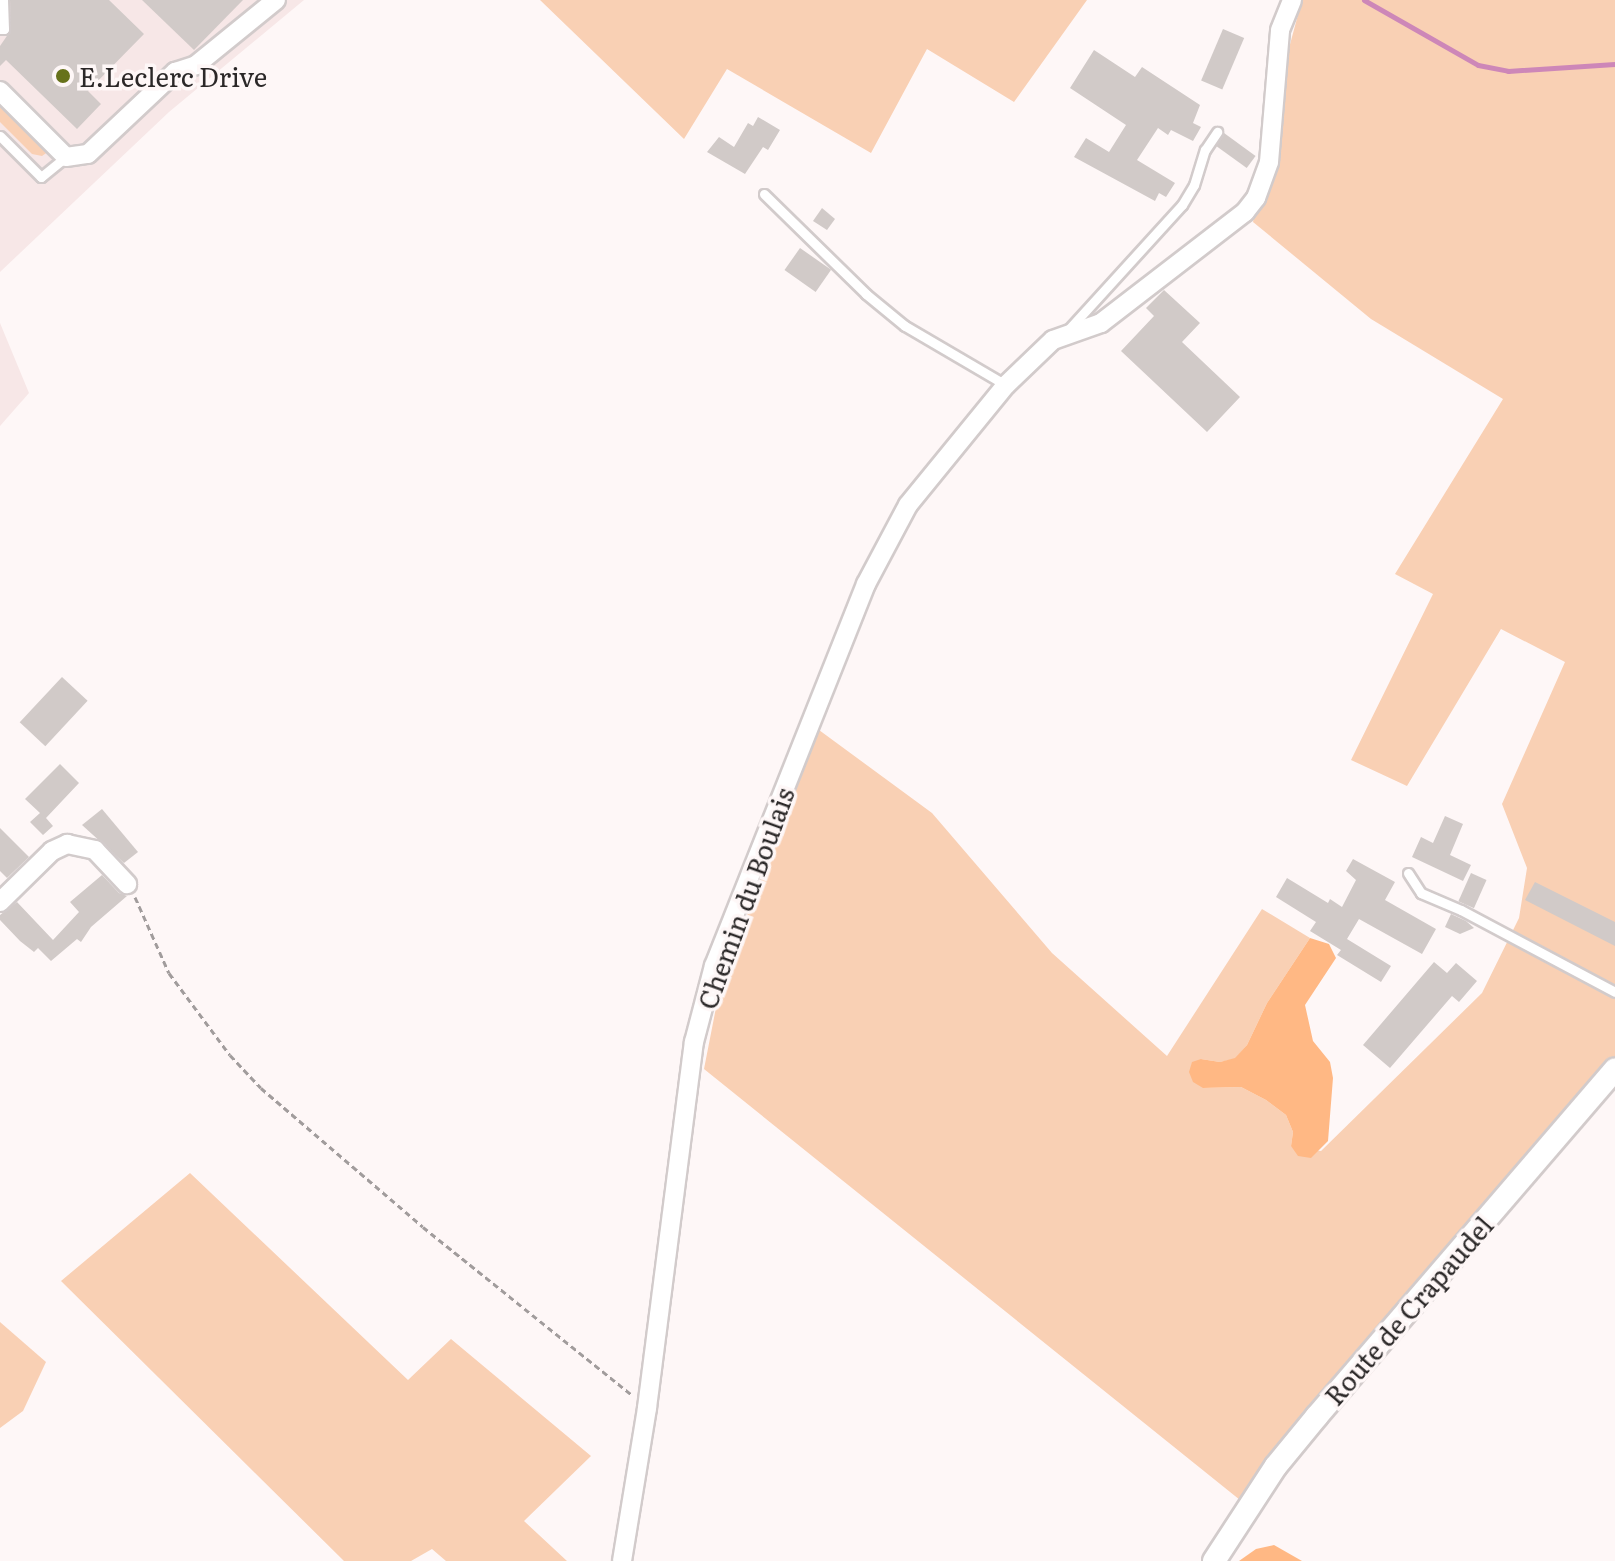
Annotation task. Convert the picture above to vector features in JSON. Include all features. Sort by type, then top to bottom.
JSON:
[{"type":"street","points":[[0,91],[66,157],[88,154],[175,72],[196,65],[276,0]]},
{"type":"street","points":[[1053,340],[1101,323],[1245,212],[1256,198],[1269,162],[1280,30],[1292,0]]},
{"type":"street","name":"Chemin du Boulais","points":[[622,1561],[647,1408],[694,1042],[714,966],[866,584],[908,505],[1006,385],[1053,340]]},
{"type":"street","points":[[0,902],[52,851],[67,844],[95,850],[127,884]]},
{"type":"street","name":"Route de Crapaudel","points":[[1214,1561],[1276,1466],[1615,1069]]},
{"type":"lane","points":[[0,29],[4,29],[3,0]]},
{"type":"lane","points":[[1053,340],[1078,321],[1182,205],[1194,185],[1205,150],[1217,132]]},
{"type":"lane","points":[[0,136],[41,177],[66,157]]},
{"type":"lane","points":[[764,194],[866,294],[905,326],[1006,385]]},
{"type":"lane","points":[[1408,873],[1421,893],[1461,910],[1615,992]]},
{"type":"path","points":[[127,884],[169,973],[194,1011],[261,1088],[423,1227],[647,1408]]},
{"type":"shaded area","points":[[0,0],[304,0],[169,112],[0,272]]},
{"type":"shaded area","points":[[540,0],[1087,0],[1014,102],[927,49],[871,153],[727,69],[684,139]]},
{"type":"shaded area","points":[[1302,0],[1615,0],[1615,1060],[1282,1442],[1240,1500],[704,1069],[722,977],[819,730],[932,813],[1052,953],[1167,1056],[1262,909],[1310,938],[1267,1003],[1247,1045],[1235,1059],[1220,1062],[1201,1059],[1203,1088],[1241,1087],[1266,1100],[1286,1115],[1293,1132],[1291,1146],[1321,1151],[1482,993],[1519,918],[1527,868],[1502,804],[1565,662],[1501,629],[1407,786],[1351,760],[1433,594],[1395,574],[1503,399],[1371,319],[1253,222],[1279,85]]},
{"type":"shaded area","points":[[0,102],[49,151],[42,156],[32,154],[0,122]]},
{"type":"shaded area","points":[[0,323],[29,393],[0,426]]},
{"type":"shaded area","points":[[1310,938],[1329,944],[1336,958],[1305,1005],[1313,1041],[1330,1062],[1333,1078],[1328,1141],[1311,1158],[1298,1156],[1291,1146],[1293,1132],[1286,1115],[1266,1100],[1241,1087],[1203,1088],[1193,1082],[1189,1072],[1192,1062],[1201,1059],[1220,1062],[1235,1058],[1247,1045],[1267,1003]]},
{"type":"shaded area","points":[[190,1173],[408,1380],[451,1339],[591,1456],[524,1521],[567,1561],[446,1561],[432,1549],[411,1561],[344,1561],[61,1281]]},
{"type":"shaded area","points":[[0,1322],[46,1362],[23,1411],[0,1428]]},
{"type":"shaded area","points":[[1274,1545],[1302,1561],[1239,1561],[1256,1549]]},
{"type":"building","name":"E.Leclerc Drive","points":[[10,0],[109,0],[144,34],[88,91],[101,104],[77,129],[6,60],[0,66],[0,46],[11,30]]},
{"type":"building","points":[[142,0],[243,0],[194,50]]},
{"type":"building","points":[[1223,29],[1244,38],[1222,90],[1201,81]]},
{"type":"building","points":[[1094,50],[1135,77],[1142,67],[1200,105],[1193,123],[1201,127],[1193,141],[1171,130],[1168,135],[1158,128],[1137,160],[1175,183],[1166,197],[1159,193],[1155,201],[1074,157],[1086,138],[1109,152],[1126,125],[1070,88]]},
{"type":"building","points":[[758,117],[780,130],[768,150],[763,147],[745,174],[707,152],[719,137],[734,147],[748,123],[753,126]]},
{"type":"building","points":[[1224,133],[1256,156],[1247,168],[1215,145]]},
{"type":"building","points":[[822,208],[835,219],[827,230],[813,221]]},
{"type":"building","points":[[800,248],[831,270],[816,292],[785,270]]},
{"type":"building","points":[[1164,290],[1200,323],[1182,342],[1240,397],[1207,432],[1121,351],[1154,316],[1146,308]]},
{"type":"building","points":[[62,677],[88,701],[45,746],[20,722]]},
{"type":"building","points":[[60,764],[79,783],[46,818],[53,826],[43,835],[30,822],[40,813],[25,799]]},
{"type":"building","points":[[102,809],[138,852],[124,863],[82,825]]},
{"type":"building","points":[[1445,816],[1463,824],[1450,855],[1471,865],[1463,881],[1412,857],[1421,837],[1433,843]]},
{"type":"building","points":[[0,828],[29,857],[7,878],[0,871]]},
{"type":"building","points":[[1353,859],[1395,882],[1385,900],[1436,929],[1422,954],[1359,919],[1347,939],[1391,966],[1381,982],[1337,955],[1341,950],[1310,931],[1316,922],[1276,897],[1287,878],[1328,903],[1330,899],[1342,907],[1356,880],[1346,871]]},
{"type":"building","points":[[1471,873],[1487,880],[1474,908],[1458,901]]},
{"type":"building","points":[[102,875],[119,893],[127,896],[91,927],[81,942],[77,939],[51,961],[38,948],[34,952],[20,941],[0,920],[0,915],[17,902],[53,940],[79,912],[70,902]]},
{"type":"building","points":[[1535,882],[1615,922],[1615,946],[1525,900]]},
{"type":"building","points":[[1451,914],[1474,928],[1460,934],[1445,927]]},
{"type":"building","points":[[1434,962],[1447,973],[1456,963],[1477,981],[1459,1002],[1452,996],[1390,1068],[1363,1045]]},
{"type":"waterway","points":[[1364,0],[1478,65],[1508,71],[1615,64]]},
{"type":"place","name":"E.Leclerc Drive","points":[[63,76]]}]
